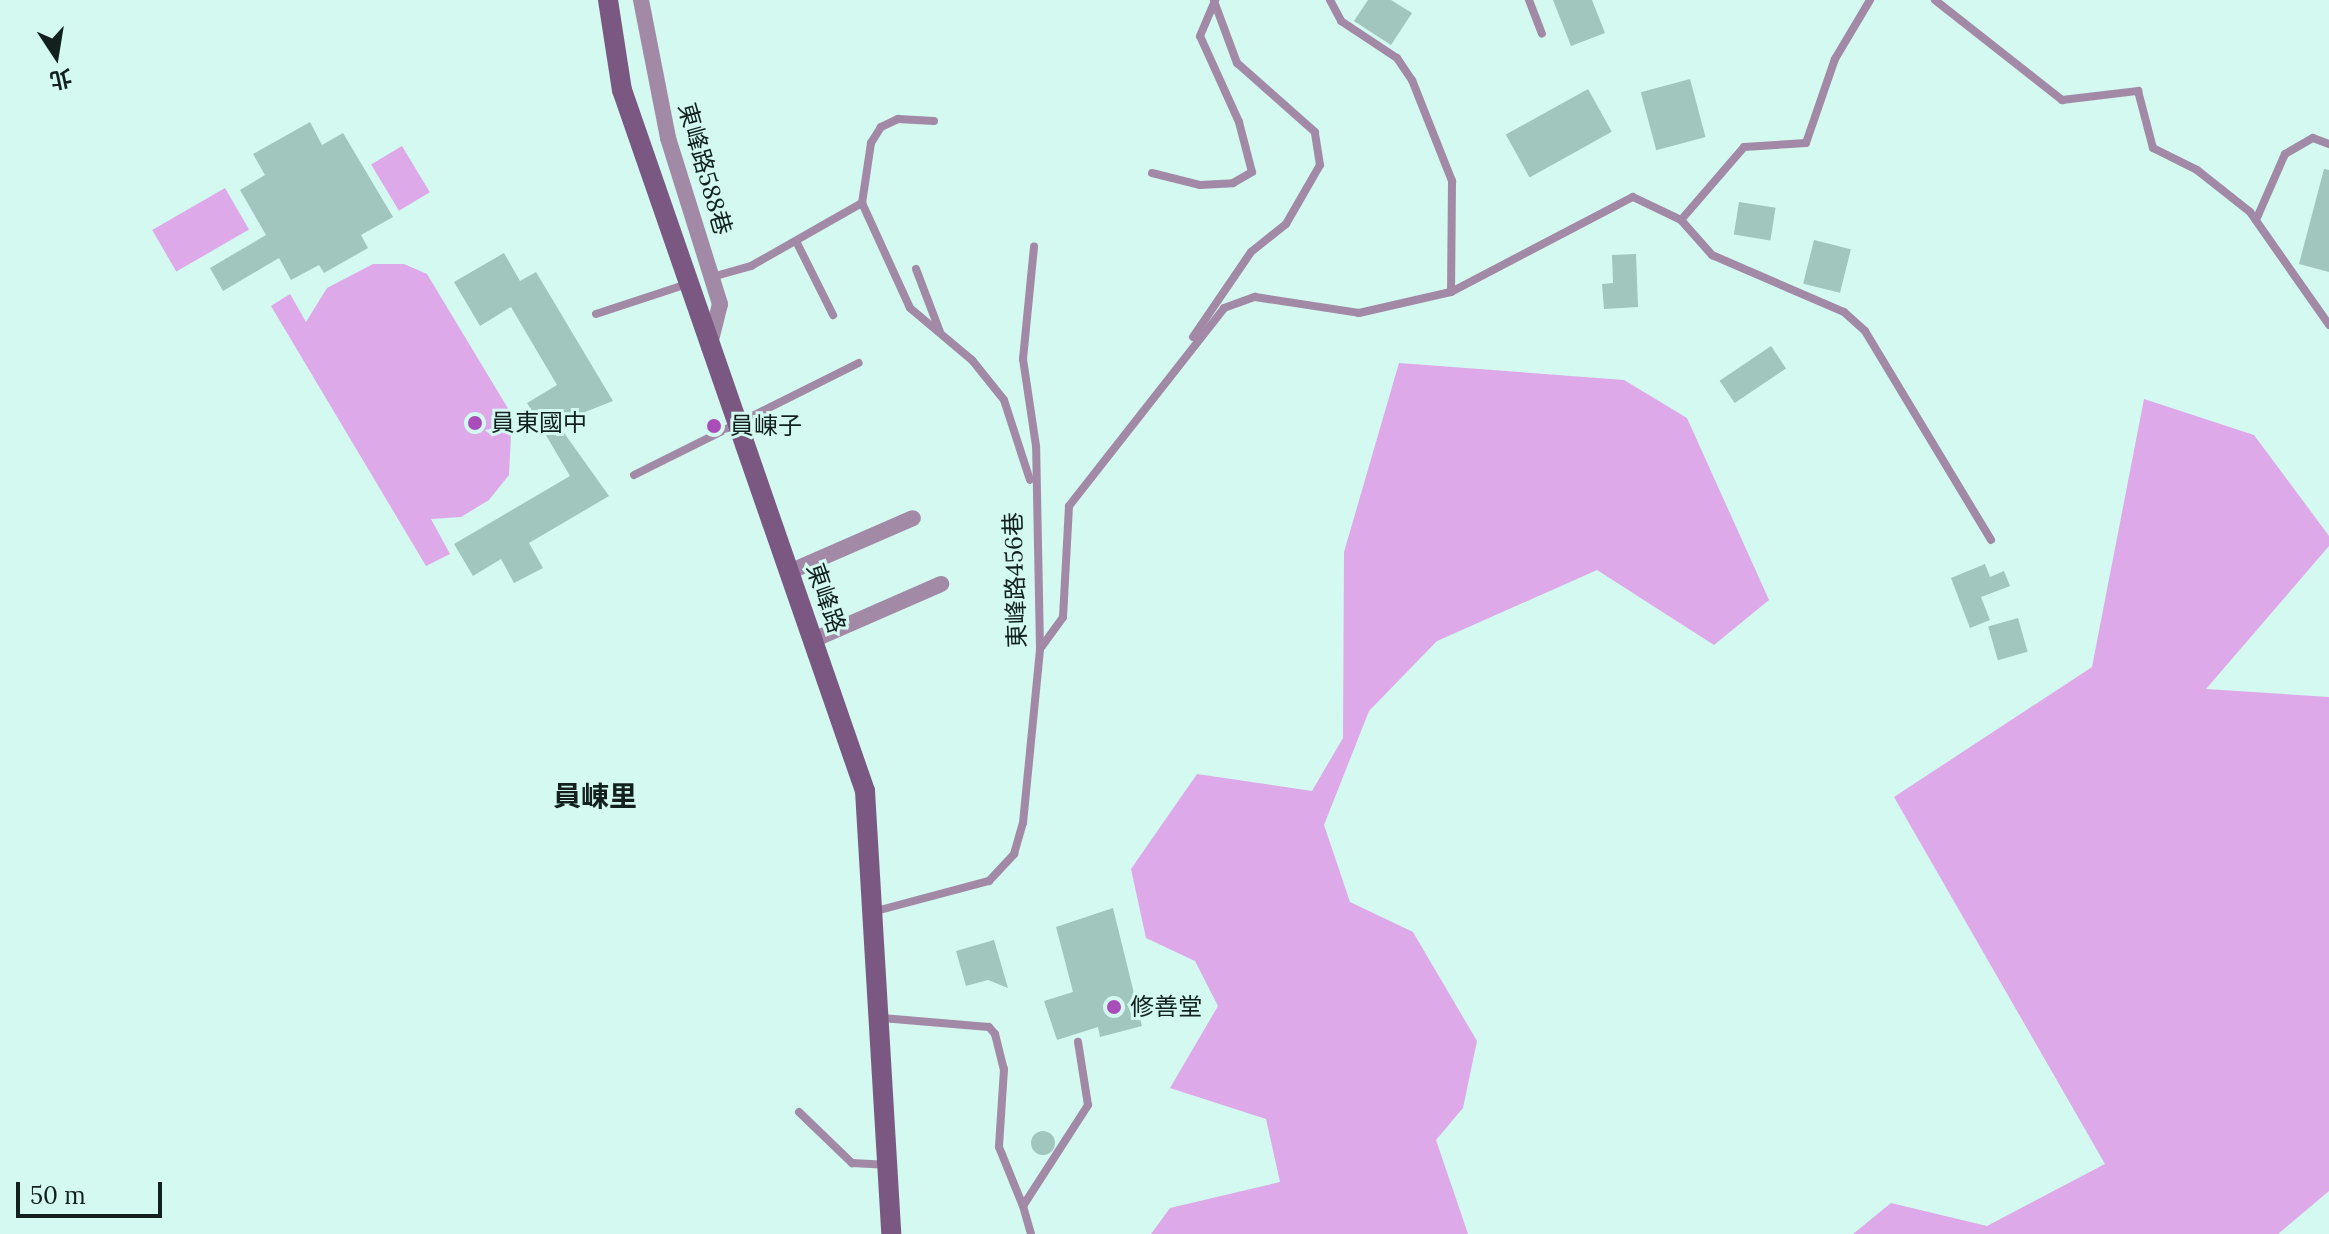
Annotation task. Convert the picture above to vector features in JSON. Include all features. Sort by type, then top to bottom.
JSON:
[{"type":"main road","name":"東峰路","points":[[608,0],[622,90],[709,350],[737,419],[865,791],[876,911],[891,1234]]},
{"type":"street","name":"東峰路588巷","points":[[641,0],[668,138],[720,304],[709,350]]},
{"type":"street","points":[[789,572],[913,518]]},
{"type":"street","points":[[813,640],[941,584]]},
{"type":"lane","points":[[1184,356],[1211,303],[1251,252],[1286,224],[1320,165],[1315,132],[1237,63],[1214,0]]},
{"type":"lane","points":[[1152,173],[1200,185],[1233,183],[1252,172],[1239,122],[1200,36],[1214,0]]},
{"type":"lane","points":[[1330,0],[1341,21],[1397,58],[1412,80],[1452,181],[1451,292]]},
{"type":"lane","points":[[1529,0],[1542,34]]},
{"type":"lane","points":[[1681,220],[1744,147],[1806,143],[1835,59],[1870,0]]},
{"type":"lane","points":[[1935,0],[2062,100],[2138,91],[2153,148],[2224,188],[2256,220],[2329,325]]},
{"type":"lane","points":[[934,121],[898,119],[881,127],[871,143],[862,203],[910,308],[1004,400],[1031,485]]},
{"type":"lane","points":[[2256,220],[2285,154],[2313,138],[2329,144]]},
{"type":"lane","points":[[1040,649],[1063,617],[1069,506],[1224,308],[1240,300],[1359,313],[1451,292],[1623,200],[1641,199],[1681,220],[1712,255],[1844,312],[1865,331],[1991,540]]},
{"type":"lane","points":[[712,277],[796,241],[862,203]]},
{"type":"lane","points":[[796,241],[833,315]]},
{"type":"lane","name":"東峰路456巷","points":[[876,911],[989,881],[1014,854],[1040,649],[1031,485],[1036,446],[1023,359],[1034,247]]},
{"type":"lane","points":[[916,269],[941,337]]},
{"type":"lane","points":[[596,314],[687,284]]},
{"type":"lane","points":[[634,475],[737,419],[859,363]]},
{"type":"lane","points":[[882,1018],[989,1027],[995,1034],[1004,1069],[999,1147],[1031,1234]]},
{"type":"lane","points":[[1023,1206],[1088,1105],[1078,1042]]},
{"type":"lane","points":[[799,1112],[852,1163],[889,1165]]},
{"type":"shaded area","points":[[402,146],[430,192],[399,211],[371,165]]},
{"type":"shaded area","points":[[225,188],[249,230],[176,272],[152,230]]},
{"type":"shaded area","points":[[373,264],[404,264],[427,274],[512,415],[509,475],[489,500],[461,517],[431,519],[450,554],[426,566],[271,306],[290,294],[306,322],[327,288]]},
{"type":"shaded area","points":[[1399,363],[1624,380],[1687,418],[1769,600],[1714,645],[1597,570],[1437,641],[1369,711],[1324,825],[1350,902],[1413,932],[1477,1041],[1463,1108],[1436,1140],[1468,1234],[1151,1234],[1170,1208],[1280,1182],[1266,1119],[1170,1088],[1218,1006],[1195,961],[1146,938],[1131,869],[1197,774],[1312,791],[1343,738],[1344,552]]},
{"type":"shaded area","points":[[2144,399],[2254,435],[2329,536],[2329,546],[2206,689],[2329,697],[2329,1191],[2278,1234],[1853,1234],[1891,1203],[1987,1226],[2105,1164],[1894,797],[2092,667]]},
{"type":"building","points":[[1368,0],[1391,0],[1412,13],[1391,45],[1354,21]]},
{"type":"building","points":[[1553,0],[1592,0],[1605,33],[1571,46]]},
{"type":"building","points":[[1690,79],[1706,137],[1656,150],[1641,92]]},
{"type":"building","points":[[1588,89],[1612,132],[1530,177],[1506,135]]},
{"type":"building","points":[[310,122],[322,145],[343,133],[393,217],[361,235],[368,248],[324,273],[319,265],[291,280],[279,258],[223,291],[210,268],[266,235],[240,190],[265,175],[253,154]]},
{"type":"building","points":[[2324,169],[2329,170],[2329,272],[2299,264]]},
{"type":"building","points":[[1739,202],[1776,208],[1770,240],[1734,235]]},
{"type":"building","points":[[1814,240],[1851,249],[1840,293],[1803,284]]},
{"type":"building","points":[[504,253],[520,281],[536,272],[613,401],[557,423],[609,496],[529,543],[543,568],[514,583],[501,559],[473,576],[454,544],[570,476],[527,403],[557,385],[511,307],[480,326],[454,282]]},
{"type":"building","points":[[1636,254],[1638,307],[1604,309],[1602,284],[1613,283],[1612,255]]},
{"type":"building","points":[[1771,346],[1786,368],[1735,403],[1720,381]]},
{"type":"building","points":[[1985,564],[1990,577],[2004,571],[2010,586],[1981,597],[1990,620],[1970,628],[1951,578]]},
{"type":"building","points":[[2018,618],[2028,652],[1998,660],[1988,627]]},
{"type":"building","points":[[1113,908],[1142,1026],[1100,1037],[1098,1027],[1057,1040],[1044,1001],[1073,992],[1056,927]]},
{"type":"building","points":[[994,940],[1008,988],[988,980],[966,986],[956,951]]},
{"type":"building","points":[[1043,1131],[1051,1135],[1055,1143],[1051,1151],[1043,1155],[1035,1151],[1031,1143],[1035,1135]]},
{"type":"place","name":"員東國中","points":[[475,423]]},
{"type":"place","name":"員崠子","points":[[714,426]]},
{"type":"place","name":"修善堂","points":[[1114,1007]]},
{"type":"district","name":"員崠里","points":[[595,796]]}]
